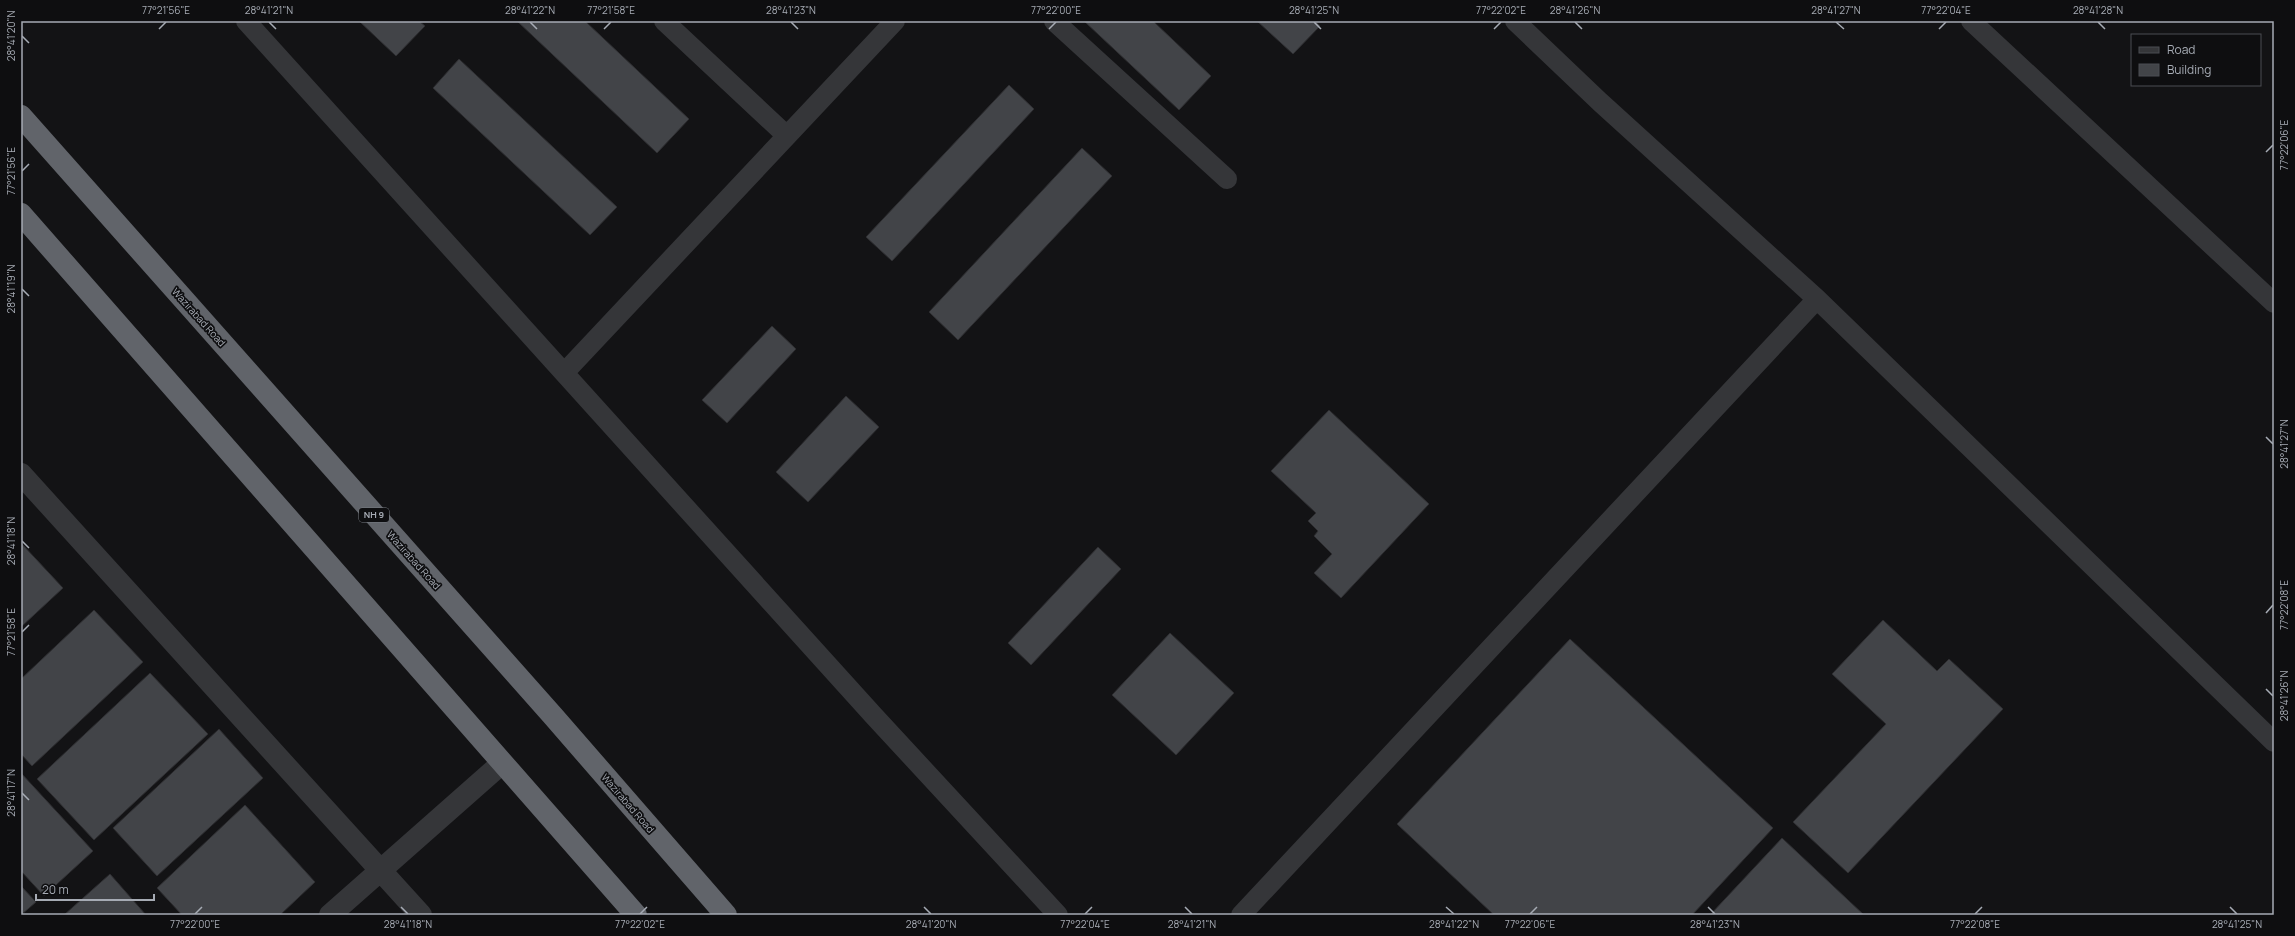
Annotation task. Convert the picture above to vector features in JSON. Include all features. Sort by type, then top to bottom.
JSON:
[{"type":"highway","name":"Wazirabad Road","points":[[21,116],[548,710],[726,915]]},
{"type":"highway","points":[[21,214],[636,915]]},
{"type":"street","points":[[21,474],[421,915]]},
{"type":"street","points":[[330,915],[502,764]]},
{"type":"lane","points":[[246,21],[874,716],[1058,915]]},
{"type":"lane","points":[[664,21],[787,136]]},
{"type":"lane","points":[[564,374],[895,21]]},
{"type":"lane","points":[[1054,21],[1227,179]]},
{"type":"lane","points":[[1515,21],[1606,107],[1816,299],[2274,742]]},
{"type":"lane","points":[[1971,21],[2274,303]]},
{"type":"lane","points":[[1241,915],[1816,299]]},
{"type":"building","points":[[359,21],[419,21],[425,26],[396,56]]},
{"type":"building","points":[[517,21],[585,21],[689,119],[657,153]]},
{"type":"building","points":[[1084,21],[1153,21],[1211,76],[1179,110]]},
{"type":"building","points":[[1257,21],[1315,21],[1320,26],[1293,54]]},
{"type":"building","points":[[459,59],[617,207],[590,235],[433,88]]},
{"type":"building","points":[[1009,85],[1034,109],[892,261],[866,237]]},
{"type":"building","points":[[1082,148],[1112,176],[958,340],[929,312]]},
{"type":"building","points":[[772,326],[796,349],[727,423],[702,400]]},
{"type":"building","points":[[846,396],[879,427],[808,502],[776,472]]},
{"type":"building","points":[[1329,410],[1429,504],[1341,598],[1314,573],[1332,554],[1314,536],[1318,531],[1308,521],[1316,513],[1271,471]]},
{"type":"building","points":[[21,543],[63,588],[21,627]]},
{"type":"building","points":[[1098,547],[1121,569],[1031,665],[1008,643]]},
{"type":"building","points":[[94,610],[143,662],[32,766],[21,754],[21,679]]},
{"type":"building","points":[[1883,620],[1937,671],[1949,659],[2003,709],[1848,873],[1793,822],[1886,724],[1832,674]]},
{"type":"building","points":[[1170,633],[1234,693],[1176,755],[1112,695]]},
{"type":"building","points":[[1570,639],[1773,828],[1692,915],[1494,915],[1397,824]]},
{"type":"building","points":[[150,673],[208,734],[94,840],[37,779]]},
{"type":"building","points":[[219,729],[263,778],[157,876],[113,828]]},
{"type":"building","points":[[21,773],[93,851],[44,896],[21,871]]},
{"type":"building","points":[[245,805],[315,882],[280,915],[182,915],[157,888]]},
{"type":"building","points":[[1782,838],[1864,915],[1710,915]]},
{"type":"building","points":[[110,874],[146,915],[64,915]]},
{"type":"building","points":[[21,886],[36,902],[21,915]]}]
